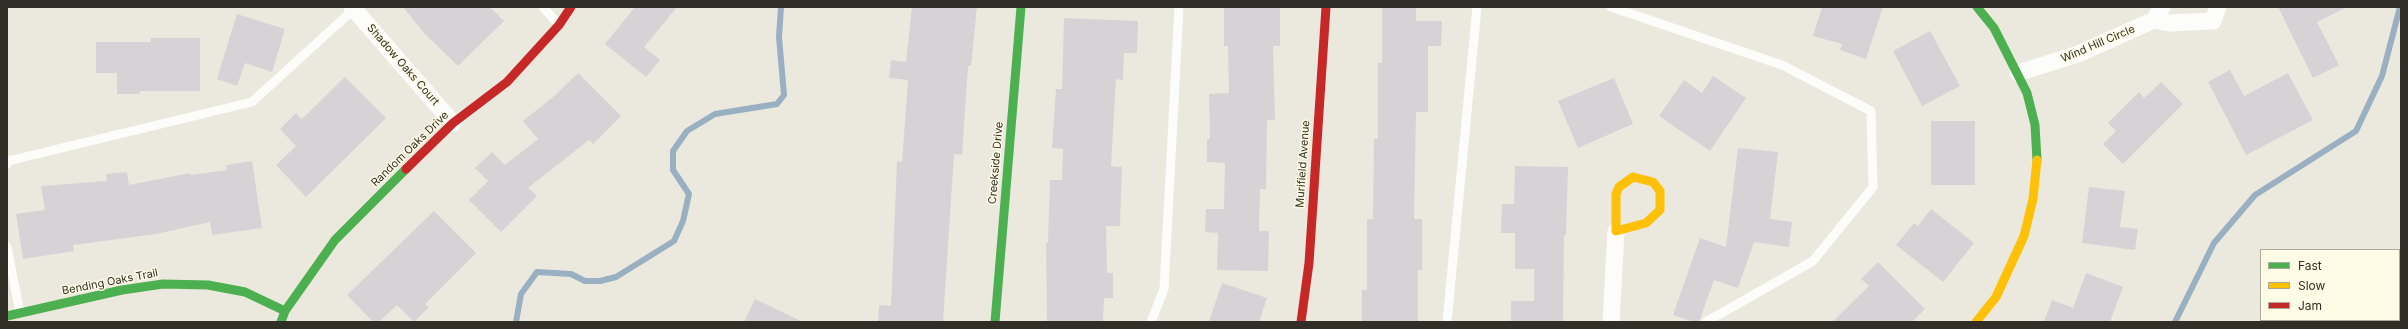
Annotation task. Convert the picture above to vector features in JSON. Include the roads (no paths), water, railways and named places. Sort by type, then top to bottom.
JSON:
[{"type":"street","name":"Random Oaks Drive","points":[[281,322],[285,311],[335,240],[453,123],[507,82],[559,25],[571,7]]},
{"type":"street","name":"Creekside Drive","points":[[995,322],[1021,7]]},
{"type":"street","name":"Murifield Avenue","points":[[1301,322],[1309,263],[1326,7]]},
{"type":"street","points":[[1976,322],[1996,297],[2024,236],[2033,200],[2037,162],[2035,125],[2027,93],[1994,28],[1977,7]]},
{"type":"street","name":"Wind Hill Circle","points":[[2018,73],[2078,54],[2158,14],[2169,23],[2213,21],[2218,7]]},
{"type":"street","name":"Shadow Oaks Court","points":[[353,8],[453,123]]},
{"type":"street","points":[[1611,322],[1616,231],[1616,194],[1619,186],[1633,177],[1654,182],[1660,191],[1660,210],[1656,216],[1646,223],[1616,231]]},
{"type":"street","name":"Bending Oaks Trail","points":[[7,316],[122,290],[163,284],[208,285],[245,292],[285,311]]},
{"type":"lane","points":[[543,7],[559,25]]},
{"type":"lane","points":[[1151,322],[1164,289],[1179,7]]},
{"type":"lane","points":[[1447,322],[1477,7]]},
{"type":"lane","points":[[1611,7],[1782,65],[1871,111],[1874,186],[1813,261],[1706,322]]},
{"type":"lane","points":[[7,164],[8,161],[252,102],[353,8]]},
{"type":"lane","points":[[7,246],[20,313]]},
{"type":"waterway","points":[[516,322],[521,294],[537,272],[571,274],[585,281],[600,281],[616,277],[674,241],[683,221],[689,194],[673,170],[673,151],[687,131],[715,114],[777,104],[784,95],[779,37],[781,7]]},
{"type":"waterway","points":[[2175,322],[2214,243],[2255,195],[2356,131],[2382,76],[2400,7]]}]
